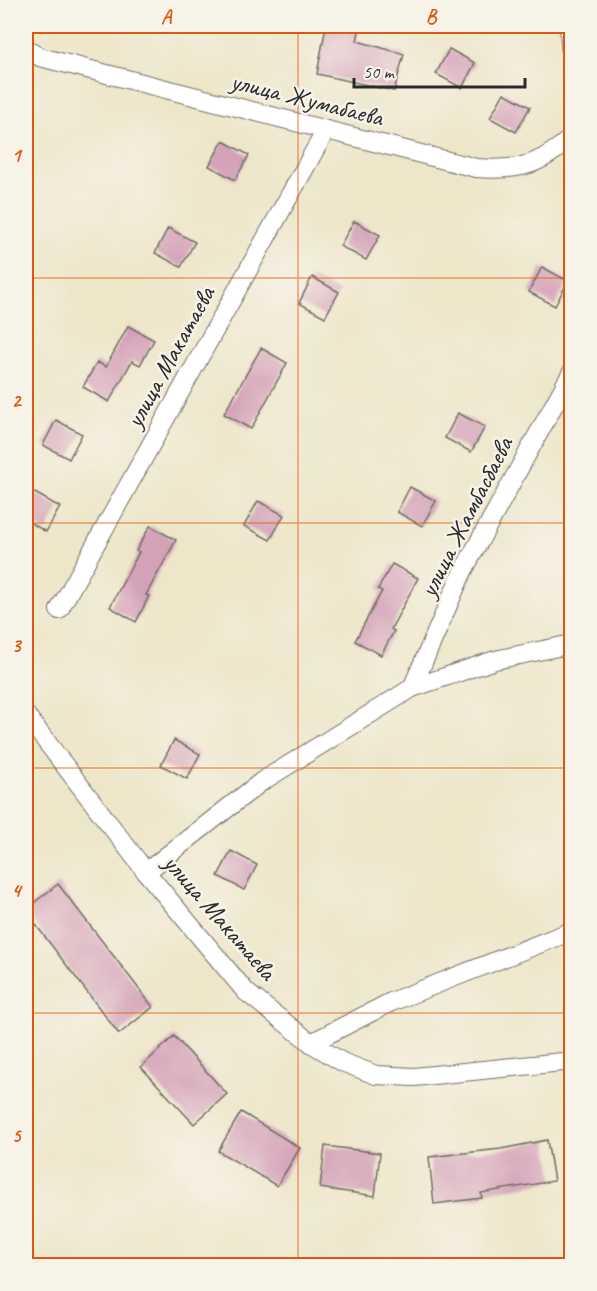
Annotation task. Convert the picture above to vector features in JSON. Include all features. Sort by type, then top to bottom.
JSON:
[{"type":"street","points":[[568,26],[572,75]]},
{"type":"street","name":"улица Жумабаева","points":[[26,48],[40,57],[476,168],[508,171],[538,162],[572,137]]},
{"type":"street","name":"улица Макатаева","points":[[59,610],[326,130]]},
{"type":"street","name":"улица Жамбасбаева","points":[[412,688],[462,573],[572,372]]},
{"type":"street","points":[[146,872],[261,782],[412,688],[495,660],[572,645]]},
{"type":"street","name":"улица Макатаева","points":[[26,715],[146,872],[246,992],[311,1043],[342,1062],[376,1075],[414,1077],[572,1060]]},
{"type":"street","points":[[311,1043],[392,1002],[572,932]]},
{"type":"building","points":[[326,26],[360,26],[357,41],[404,54],[394,91],[317,74]]},
{"type":"building","points":[[449,49],[475,63],[462,88],[436,74]]},
{"type":"building","points":[[504,93],[530,107],[516,132],[490,118]]},
{"type":"building","points":[[223,141],[249,155],[235,180],[209,166]]},
{"type":"building","points":[[354,221],[380,235],[366,260],[340,246]]},
{"type":"building","points":[[168,228],[195,242],[181,267],[155,253]]},
{"type":"building","points":[[542,267],[568,281],[555,306],[529,292]]},
{"type":"building","points":[[312,277],[339,292],[325,317],[299,303]]},
{"type":"building","points":[[128,326],[154,340],[140,365],[132,361],[109,402],[83,387],[97,362],[106,367]]},
{"type":"building","points":[[261,348],[287,363],[251,429],[224,414]]},
{"type":"building","points":[[458,413],[485,427],[471,452],[445,438]]},
{"type":"building","points":[[56,420],[82,434],[69,459],[43,445]]},
{"type":"building","points":[[410,487],[436,501],[422,526],[397,512]]},
{"type":"building","points":[[33,492],[60,507],[46,532],[26,520],[26,507]]},
{"type":"building","points":[[258,501],[284,515],[270,540],[244,526]]},
{"type":"building","points":[[150,526],[176,540],[146,595],[149,596],[136,622],[110,607]]},
{"type":"building","points":[[392,564],[418,578],[391,629],[394,631],[381,655],[355,641],[382,591],[378,589]]},
{"type":"building","points":[[174,740],[200,754],[187,779],[161,765]]},
{"type":"building","points":[[231,851],[257,865],[244,890],[218,876]]},
{"type":"building","points":[[58,884],[153,1007],[119,1034],[26,912],[26,909]]},
{"type":"building","points":[[174,1036],[227,1094],[194,1124],[141,1067]]},
{"type":"building","points":[[241,1112],[300,1148],[277,1186],[218,1151]]},
{"type":"building","points":[[547,1140],[554,1181],[481,1193],[482,1198],[434,1204],[429,1157],[501,1149]]},
{"type":"building","points":[[325,1146],[380,1153],[375,1196],[320,1188]]}]
